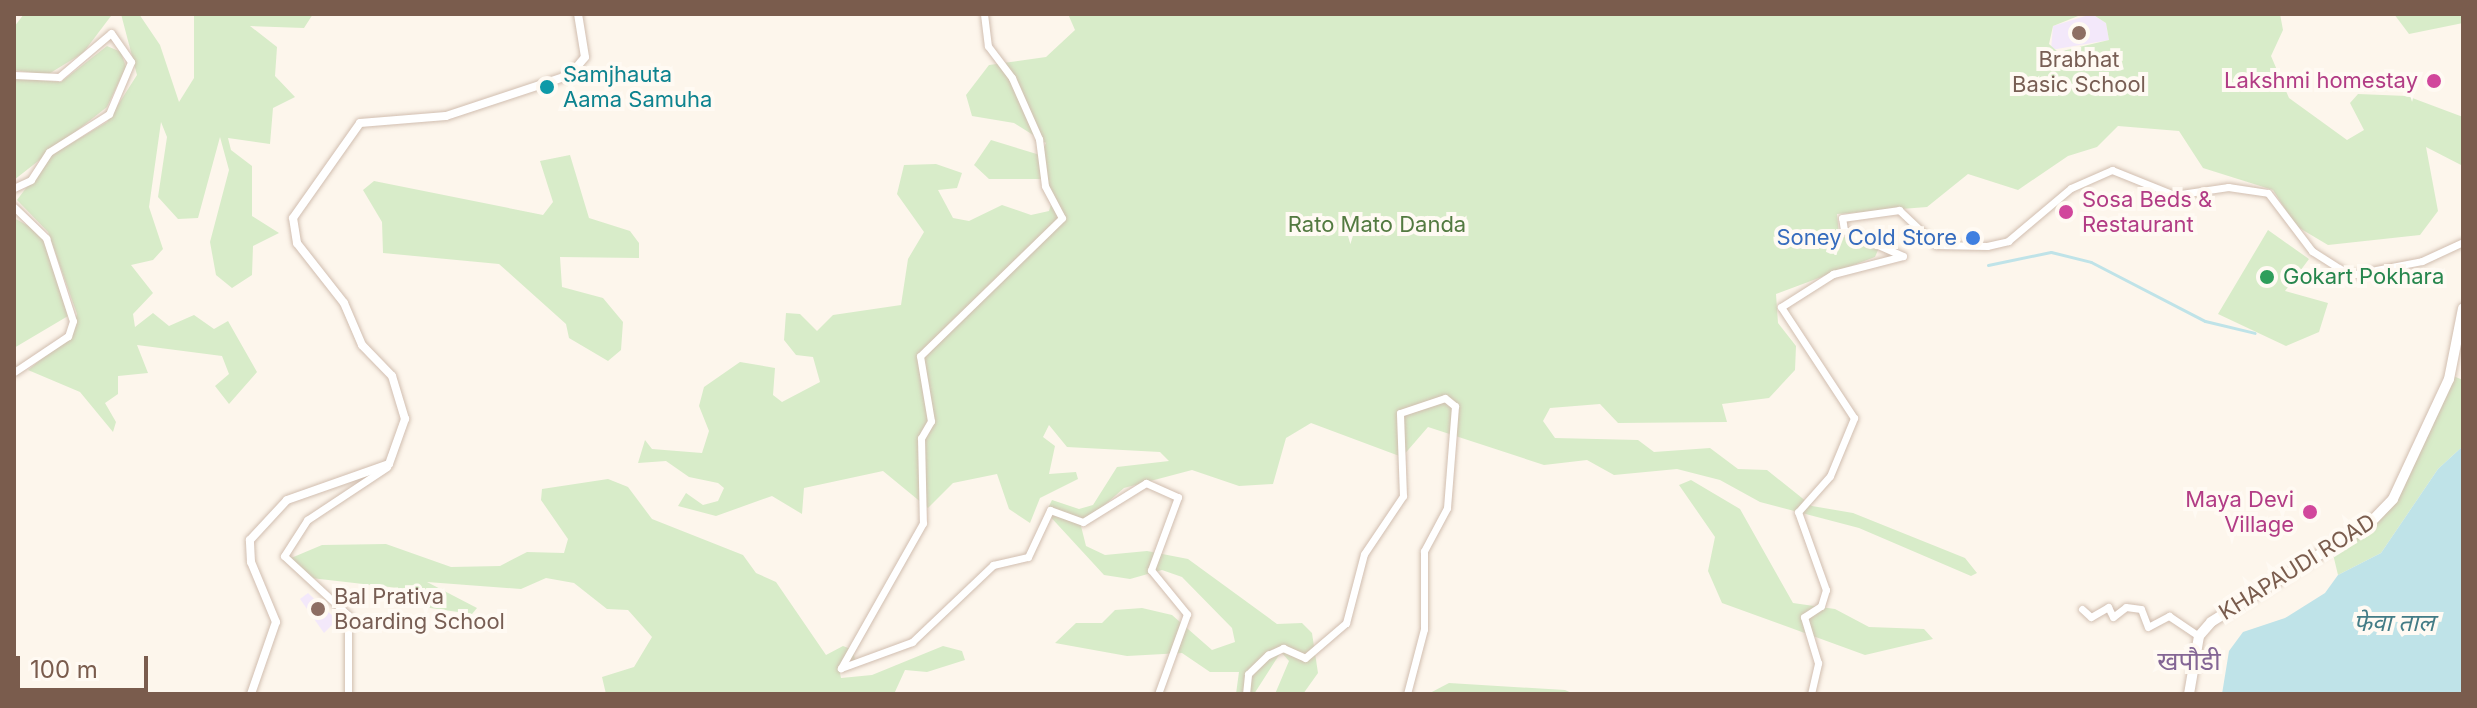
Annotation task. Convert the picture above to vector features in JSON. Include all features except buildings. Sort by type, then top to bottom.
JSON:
[{"type":"main road","name":"KHAPAUDI ROAD","points":[[2189,694],[2199,636],[2381,514],[2449,379],[2463,308]]},
{"type":"street","points":[[348,694],[348,615],[284,556],[307,520],[389,464],[405,419],[397,387],[297,243],[293,218],[360,123],[446,116],[570,75],[585,57],[578,14]]},
{"type":"street","points":[[984,14],[988,46],[1012,78],[1039,139],[1045,186],[1062,218],[980,290],[920,356],[931,421],[921,438],[923,523],[841,668],[912,642],[993,565],[1028,557],[1050,510],[1083,522],[1146,483],[1178,497],[1151,570],[1187,614],[1158,694]]},
{"type":"street","points":[[14,75],[59,77],[111,33],[131,62],[109,114],[49,152],[31,180],[14,188]]},
{"type":"street","points":[[1811,694],[1818,663],[1804,617],[1821,606],[1826,590],[1798,512],[1830,476],[1854,418],[1781,307],[1833,274],[1903,256],[1844,230],[1842,218],[1899,210],[1936,245],[1987,246],[2008,241],[2071,188],[2112,170],[2174,195],[2228,187],[2268,193],[2312,251],[2350,275],[2422,261],[2463,242]]},
{"type":"street","points":[[14,207],[46,238],[73,321],[68,336],[14,372]]},
{"type":"street","points":[[1246,694],[1248,674],[1268,655],[1283,648],[1305,658],[1346,623],[1364,554],[1403,496],[1400,413],[1445,398],[1455,406],[1447,508],[1424,551],[1424,629],[1407,694]]},
{"type":"street","points":[[251,694],[276,622],[248,552],[257,529],[287,500],[389,464]]},
{"type":"street","points":[[2082,609],[2091,617],[2108,607],[2113,617],[2126,607],[2141,609],[2148,627],[2169,616],[2199,636]]},
{"type":"shaded area","name":"Brabhat Basic School","points":[[2092,14],[2106,23],[2109,40],[2051,50],[2053,26]]},
{"type":"shaded area","name":"Bal Prativa Boarding School","points":[[308,593],[337,620],[324,633],[300,599]]},
{"type":"green space","points":[[24,14],[111,16],[83,53],[47,75],[14,70],[14,27]]},
{"type":"green space","points":[[121,14],[139,14],[160,45],[179,102],[194,78],[194,14],[313,14],[304,28],[250,26],[277,47],[275,76],[295,97],[273,108],[270,144],[228,138],[231,150],[252,166],[252,216],[279,233],[253,246],[252,275],[232,288],[216,275],[210,242],[229,170],[220,137],[198,218],[178,219],[158,197],[167,137],[161,122],[149,207],[163,249],[153,260],[131,265],[153,293],[133,314],[135,327],[153,313],[169,326],[194,315],[214,329],[228,321],[257,372],[229,404],[215,386],[229,374],[222,356],[137,345],[148,373],[118,376],[118,394],[105,403],[116,422],[113,432],[80,392],[28,370],[71,335],[77,314],[48,232],[17,200],[50,156],[107,122],[137,75]]},
{"type":"green space","name":"Rato Mato Danda","points":[[1068,14],[2083,14],[2053,26],[2049,44],[2058,52],[2109,40],[2106,23],[2092,14],[2280,14],[2283,30],[2271,56],[2289,98],[2347,140],[2364,130],[2350,103],[2358,94],[2407,96],[2463,117],[2463,166],[2426,147],[2438,211],[2420,235],[2328,245],[2296,226],[2273,190],[2203,168],[2179,131],[2118,126],[2097,147],[2068,156],[2018,190],[1968,174],[1927,207],[1837,214],[1839,235],[1878,250],[1875,257],[1776,294],[1778,323],[1796,346],[1795,370],[1769,398],[1722,404],[1727,422],[1618,423],[1600,404],[1550,408],[1543,421],[1555,438],[1638,440],[1654,452],[1710,448],[1738,469],[1767,470],[1812,506],[1853,513],[1965,558],[1977,573],[1971,576],[1859,528],[1760,502],[1720,480],[1677,469],[1614,475],[1587,460],[1544,465],[1428,427],[1402,457],[1311,423],[1286,438],[1273,484],[1239,486],[1192,470],[1124,488],[1081,526],[1086,546],[1105,555],[1147,551],[1188,559],[1277,624],[1302,623],[1312,633],[1318,673],[1303,694],[1275,694],[1289,661],[1281,652],[1254,694],[1236,694],[1239,672],[1210,672],[1182,653],[1127,656],[1055,643],[1076,623],[1102,623],[1115,610],[1142,608],[1172,615],[1212,650],[1235,642],[1232,628],[1182,577],[1162,570],[1130,579],[1104,575],[1046,512],[1052,500],[1079,509],[1093,505],[1117,467],[1169,461],[1160,452],[1067,447],[1049,425],[1043,437],[1055,446],[1049,474],[1076,472],[1078,479],[1040,498],[1030,523],[1009,509],[997,474],[953,483],[928,508],[883,471],[804,488],[802,514],[772,496],[716,516],[678,506],[686,493],[703,505],[718,501],[724,488],[718,483],[689,477],[666,461],[638,463],[645,440],[652,449],[702,453],[709,431],[699,406],[704,387],[740,362],[775,368],[773,395],[782,402],[820,382],[813,357],[796,355],[784,340],[786,313],[800,314],[817,331],[833,315],[901,305],[908,259],[924,232],[897,194],[904,165],[936,164],[962,173],[957,188],[938,190],[953,218],[969,221],[1002,205],[1031,215],[1049,211],[1054,195],[1042,179],[989,179],[974,165],[991,140],[1040,155],[1046,143],[1014,123],[972,116],[966,95],[989,65],[1046,57],[1075,30]]},
{"type":"green space","points":[[2394,14],[2463,14],[2463,23],[2409,34]]},
{"type":"green space","points":[[107,46],[121,52],[126,67],[107,107],[14,180],[14,78],[61,82]]},
{"type":"green space","points":[[570,155],[589,218],[630,231],[639,243],[639,258],[560,257],[562,287],[603,298],[623,322],[621,350],[608,361],[569,338],[566,324],[499,264],[383,253],[382,222],[363,190],[374,181],[543,215],[553,202],[540,161]]},
{"type":"green space","points":[[14,218],[43,234],[68,316],[14,348]]},
{"type":"green space","name":"Gokart Pokhara","points":[[2268,230],[2309,259],[2285,291],[2328,303],[2319,332],[2286,346],[2218,314]]},
{"type":"green space","points":[[2453,376],[2463,380],[2463,446],[2438,469],[2381,553],[2338,575],[2332,550],[2395,504]]},
{"type":"green space","points":[[608,479],[628,487],[652,519],[743,555],[756,573],[776,582],[826,655],[843,646],[853,650],[855,660],[839,668],[841,678],[872,675],[943,646],[962,651],[965,660],[927,672],[905,670],[894,694],[606,694],[602,677],[634,667],[652,637],[628,610],[607,609],[574,583],[546,578],[521,589],[427,582],[477,608],[472,614],[423,607],[398,588],[311,578],[284,561],[322,545],[386,544],[451,567],[500,566],[527,552],[564,553],[568,539],[541,500],[542,489]]},
{"type":"green space","points":[[1691,480],[1740,509],[1793,603],[1835,609],[1869,627],[1924,629],[1933,639],[1865,655],[1722,603],[1708,571],[1715,537],[1679,485]]},
{"type":"green space","points":[[1449,683],[1565,690],[1574,694],[1428,694]]},
{"type":"water","name":"फेवा ताल","points":[[2463,446],[2463,694],[2222,694],[2229,651],[2243,632],[2285,618],[2325,593],[2338,575],[2381,553],[2438,469]]},
{"type":"waterway","points":[[1988,265],[2051,252],[2091,262],[2205,321],[2255,333]]},
{"type":"place","name":"Brabhat Basic School","points":[[2079,33]]},
{"type":"place","name":"Lakshmi homestay","points":[[2434,81]]},
{"type":"place","name":"Samjhauta Aama Samuha","points":[[547,87]]},
{"type":"place","name":"Sosa Beds & Restaurant","points":[[2066,212]]},
{"type":"place","name":"Soney Cold Store","points":[[1973,238]]},
{"type":"place","name":"Gokart Pokhara","points":[[2267,277]]},
{"type":"place","name":"Maya Devi Village","points":[[2310,512]]},
{"type":"place","name":"Bal Prativa Boarding School","points":[[318,609]]},
{"type":"district","name":"खपौडी","points":[[2189,661]]}]
